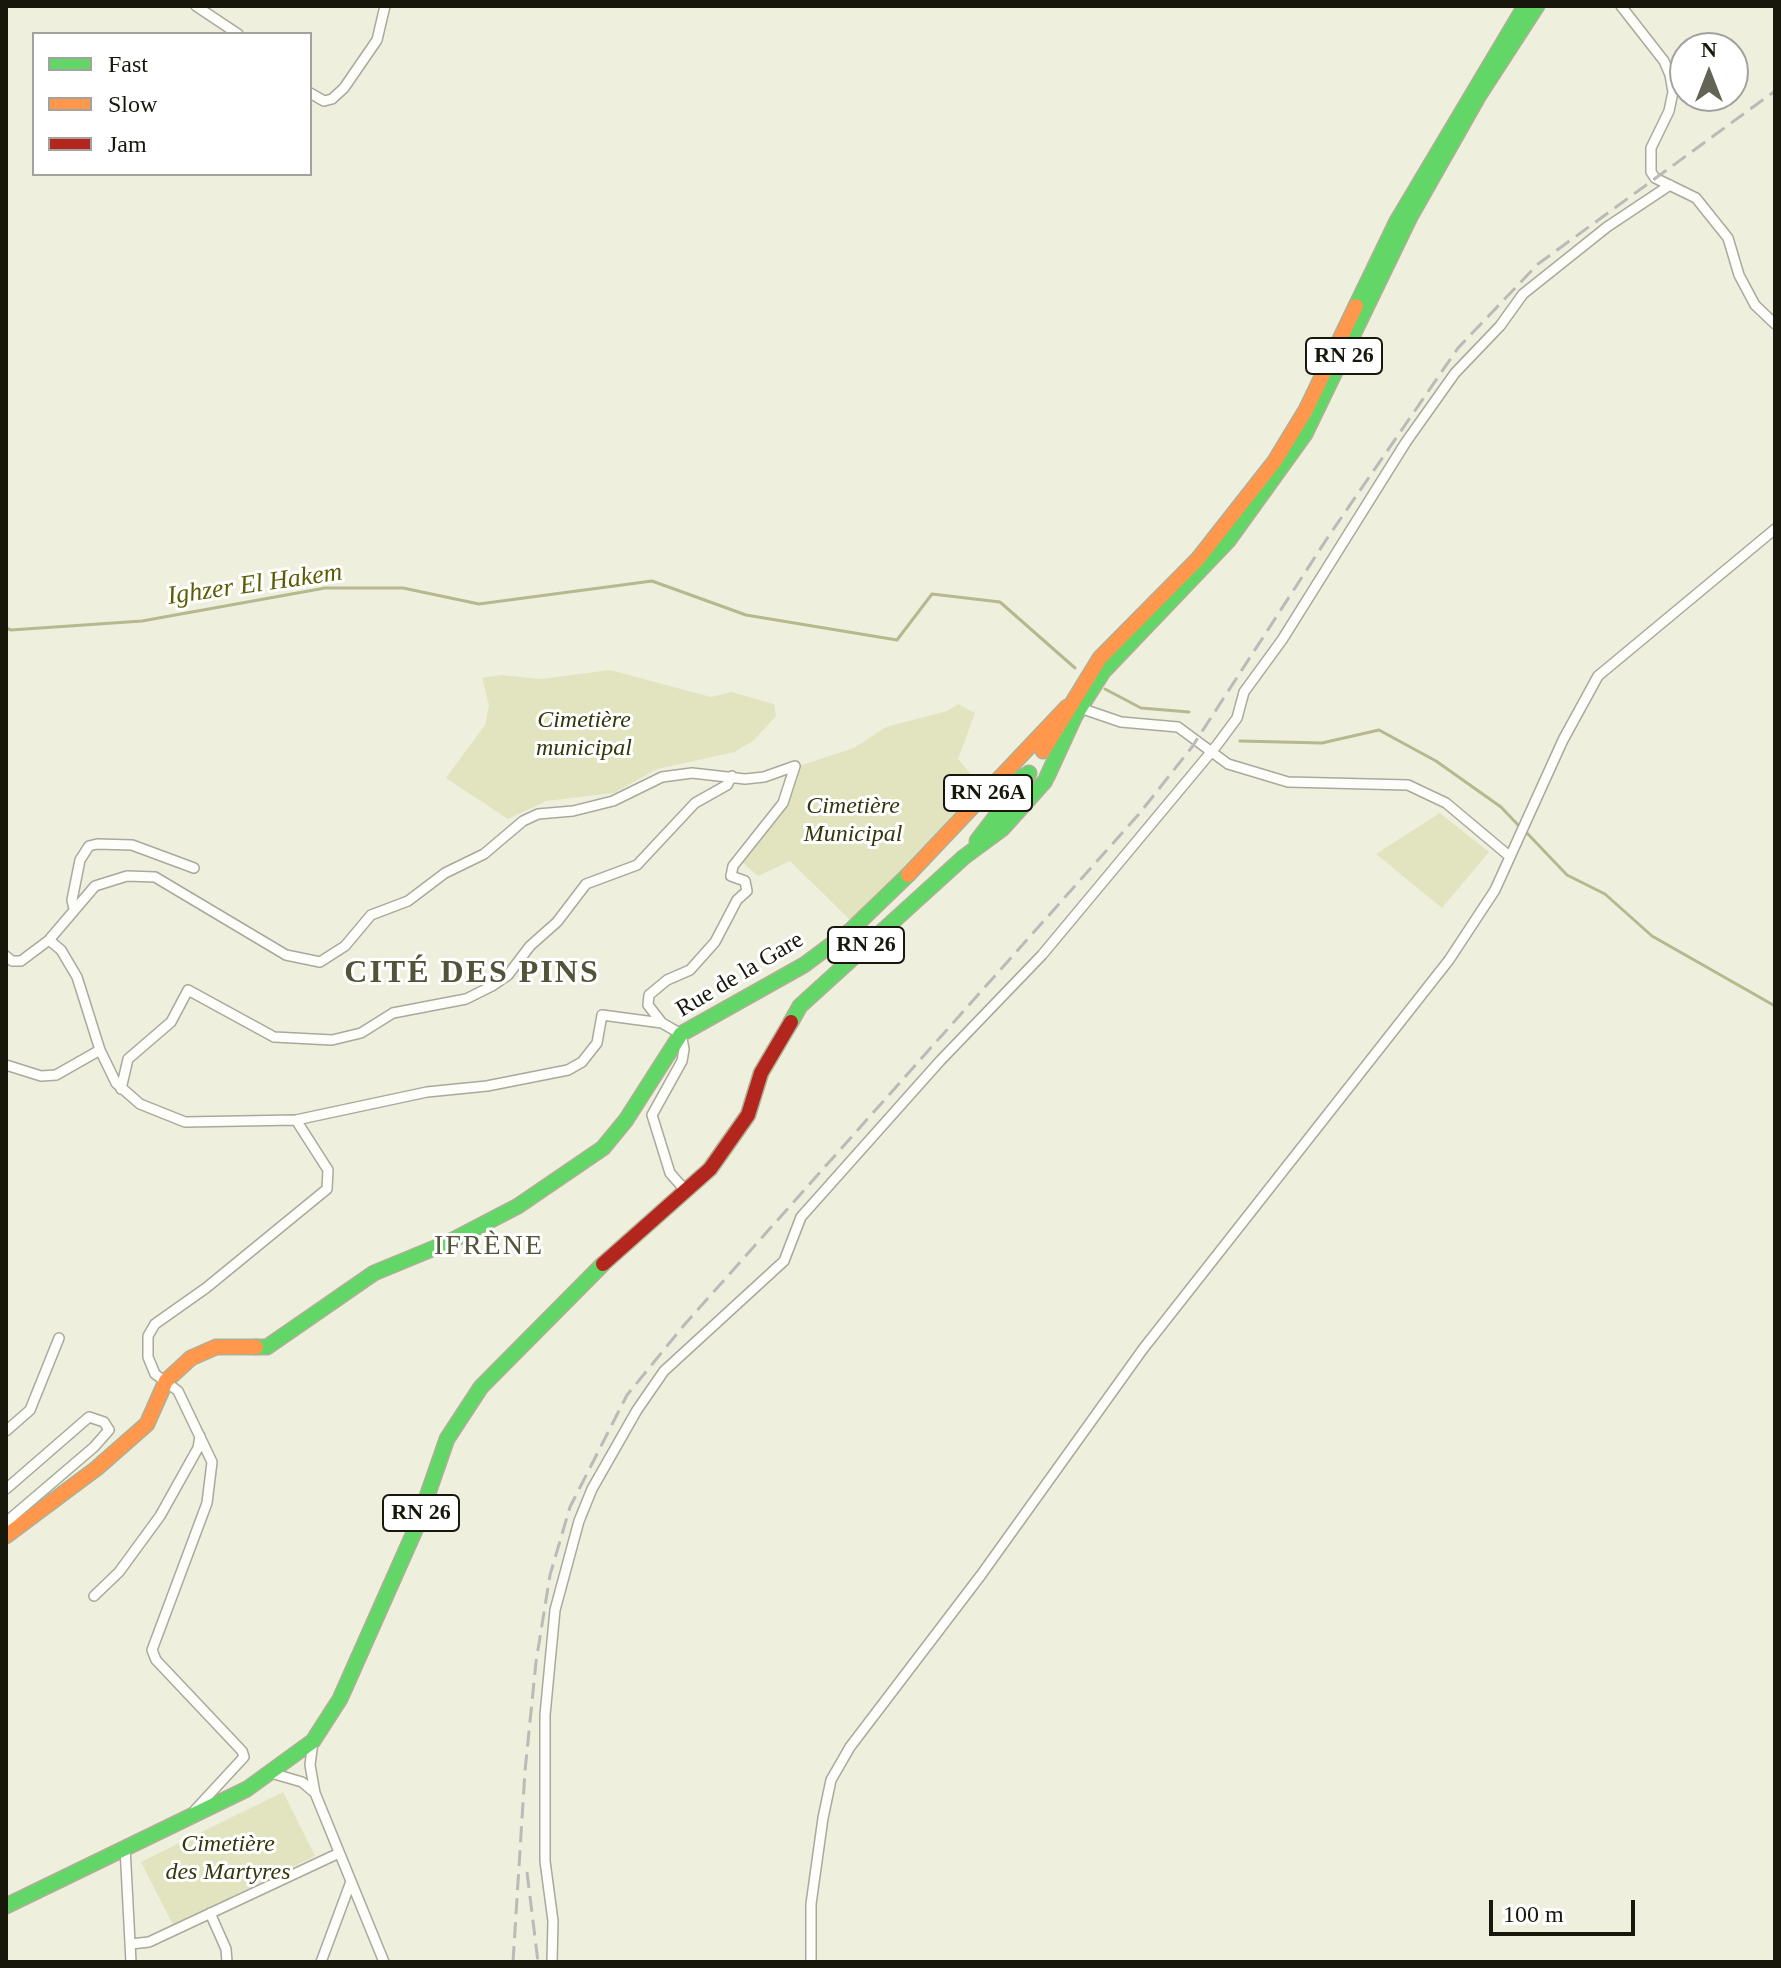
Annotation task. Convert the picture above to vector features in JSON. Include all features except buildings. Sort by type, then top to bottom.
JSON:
[{"type":"main road","name":"RN 26","points":[[6,1906],[271,1773],[313,1741],[340,1699],[416,1528],[447,1439],[463,1412],[504,1360],[710,1169],[748,1115],[761,1073],[777,1040],[800,1006],[964,857],[1002,829],[1046,779],[1074,710],[1098,669],[1198,559],[1275,461],[1306,410],[1397,221],[1525,6]]},
{"type":"main road","name":"RN 26","points":[[1098,669],[1200,573],[1279,474],[1323,402],[1410,217],[1478,97],[1537,6]]},
{"type":"main road","points":[[964,857],[1015,796],[1031,770],[1037,750],[1074,710]]},
{"type":"main road","name":"Rue de la Gare","points":[[9,1523],[97,1468],[147,1424],[166,1381],[191,1358],[216,1347],[267,1347],[374,1273],[449,1242],[531,1198],[603,1148],[626,1120],[681,1034],[804,965],[851,930],[946,839],[1008,773],[1037,750]]},
{"type":"main road","points":[[1031,770],[1033,782],[1046,779]]},
{"type":"main road","points":[[1008,773],[1031,770]]},
{"type":"main road","points":[[946,839],[968,823],[1007,785],[1031,770]]},
{"type":"street","points":[[196,6],[235,32]]},
{"type":"street","points":[[312,94],[324,101],[332,99],[344,88],[377,40],[385,6]]},
{"type":"street","points":[[1621,6],[1664,61],[1670,75],[1673,92],[1669,111],[1651,148],[1649,163],[1655,178],[1696,198],[1728,238],[1739,275],[1755,305],[1775,324]]},
{"type":"street","points":[[552,1962],[553,1921],[545,1861],[545,1715],[551,1641],[569,1546],[600,1475],[664,1371],[784,1261],[801,1217],[940,1061],[1042,955],[1237,718],[1244,692],[1282,640],[1406,442],[1455,373],[1500,326],[1523,294],[1607,227],[1670,185]]},
{"type":"street","points":[[811,1962],[811,1904],[823,1818],[831,1780],[850,1747],[981,1575],[1143,1349],[1449,960],[1495,890],[1508,855],[1598,676],[1775,529]]},
{"type":"street","points":[[1074,710],[1121,722],[1178,727],[1210,752],[1239,768],[1288,782],[1408,785],[1446,803],[1508,855]]},
{"type":"street","points":[[6,956],[12,961],[21,961],[49,940],[95,886],[112,879],[155,877],[286,955],[320,962],[345,946],[371,915],[408,901],[445,873],[484,854],[523,821],[538,814],[573,811],[613,801],[662,777],[692,773],[764,777],[795,766],[783,803],[739,853],[733,866],[731,876],[745,881],[747,891],[737,900],[715,942],[690,970],[667,980],[649,995],[648,1005],[662,1023],[681,1034],[684,1049],[682,1061],[652,1115],[670,1173],[685,1190]]},
{"type":"street","points":[[121,1089],[128,1059],[171,1022],[188,990],[274,1037],[332,1040],[361,1033],[393,1013],[466,999],[492,986],[508,975],[530,946],[557,922],[586,884],[637,865],[695,803],[727,785],[732,776]]},
{"type":"street","points":[[74,909],[72,900],[80,860],[89,846],[132,845],[194,868]]},
{"type":"street","points":[[49,940],[61,950],[77,977],[100,1050],[121,1089],[140,1104],[185,1122],[296,1120],[427,1092],[487,1086],[568,1070],[582,1062],[597,1043],[602,1015],[662,1023]]},
{"type":"street","points":[[6,1065],[41,1076],[56,1075],[100,1050]]},
{"type":"street","points":[[190,1816],[244,1757],[242,1751],[156,1660],[152,1650],[207,1503],[212,1462],[178,1391],[155,1374],[148,1357],[148,1336],[155,1324],[206,1288],[327,1189],[328,1170],[296,1120]]},
{"type":"street","points":[[6,1431],[30,1410],[59,1338]]},
{"type":"street","points":[[6,1489],[89,1417],[104,1422],[109,1430],[94,1447],[9,1523]]},
{"type":"street","points":[[94,1596],[119,1572],[160,1516],[198,1448],[200,1436]]},
{"type":"street","points":[[313,1741],[310,1765],[315,1793],[337,1854],[384,1962]]},
{"type":"street","points":[[271,1773],[302,1782],[315,1793]]},
{"type":"street","points":[[125,1847],[131,1962]]},
{"type":"street","points":[[131,1944],[149,1942],[337,1854]]},
{"type":"street","points":[[321,1962],[350,1884]]},
{"type":"street","points":[[210,1913],[226,1949],[227,1962]]},
{"type":"green space","name":"Cimetière municipal","points":[[610,670],[711,697],[731,692],[774,704],[776,716],[754,740],[735,752],[657,769],[614,793],[546,801],[508,819],[446,778],[485,725],[489,705],[482,678],[501,675],[541,679]]},
{"type":"green space","name":"Cimetière Municipal","points":[[958,704],[975,713],[958,759],[982,788],[851,921],[790,861],[758,876],[741,861],[765,830],[799,766],[854,748],[886,727],[947,711]]},
{"type":"green space","points":[[1440,813],[1489,852],[1442,908],[1376,854]]},
{"type":"green space","name":"Cimetière des Martyres","points":[[283,1792],[315,1856],[173,1925],[141,1862]]},
{"type":"waterway","name":"Ighzer El Hakem","points":[[6,628],[142,621],[325,588],[403,588],[479,604],[652,581],[746,615],[897,640],[932,594],[1000,602],[1075,668]]},
{"type":"waterway","name":"Ighzer El Hakem","points":[[1105,689],[1141,708],[1189,712]]},
{"type":"waterway","name":"Ighzer El Hakem","points":[[1240,741],[1322,743],[1379,730],[1436,761],[1501,807],[1520,827]]},
{"type":"waterway","name":"Ighzer El Hakem","points":[[1526,832],[1567,875],[1605,894],[1652,936],[1775,1006]]},
{"type":"railway","points":[[513,1962],[525,1771],[536,1662],[550,1575],[570,1507],[627,1395],[685,1324],[1139,814],[1192,747],[1328,537],[1458,348],[1538,264],[1775,91]]},
{"type":"railway","points":[[527,1872],[538,1962]]},
{"type":"traffic: fast","points":[[1356,306],[1397,221],[1525,6]]},
{"type":"traffic: fast","points":[[1047,777],[1075,716],[1103,672],[1228,541],[1305,434],[1410,217],[1478,97],[1537,6]]},
{"type":"traffic: fast","points":[[1003,788],[1029,773]]},
{"type":"traffic: fast","points":[[977,841],[1029,773]]},
{"type":"traffic: fast","points":[[791,1022],[800,1006],[964,857],[1002,829],[1045,781]]},
{"type":"traffic: fast","points":[[256,1347],[267,1347],[374,1273],[449,1242],[518,1206],[603,1148],[626,1120],[681,1034],[804,965],[851,930],[908,875]]},
{"type":"traffic: fast","points":[[6,1906],[247,1789],[313,1741],[340,1699],[416,1528],[447,1439],[481,1387],[603,1264]]},
{"type":"traffic: slow","points":[[1043,751],[1100,658],[1198,559],[1275,461],[1306,410],[1356,306]]},
{"type":"traffic: slow","points":[[908,875],[1067,707]]},
{"type":"traffic: slow","points":[[6,1536],[97,1468],[147,1424],[166,1381],[191,1358],[216,1347],[256,1347]]},
{"type":"traffic: jam","points":[[603,1264],[710,1169],[748,1115],[761,1073],[791,1022]]},
{"type":"district","name":"CITÉ DES PINS","points":[[472,974]]},
{"type":"district","name":"IFRÈNE","points":[[489,1247]]}]
